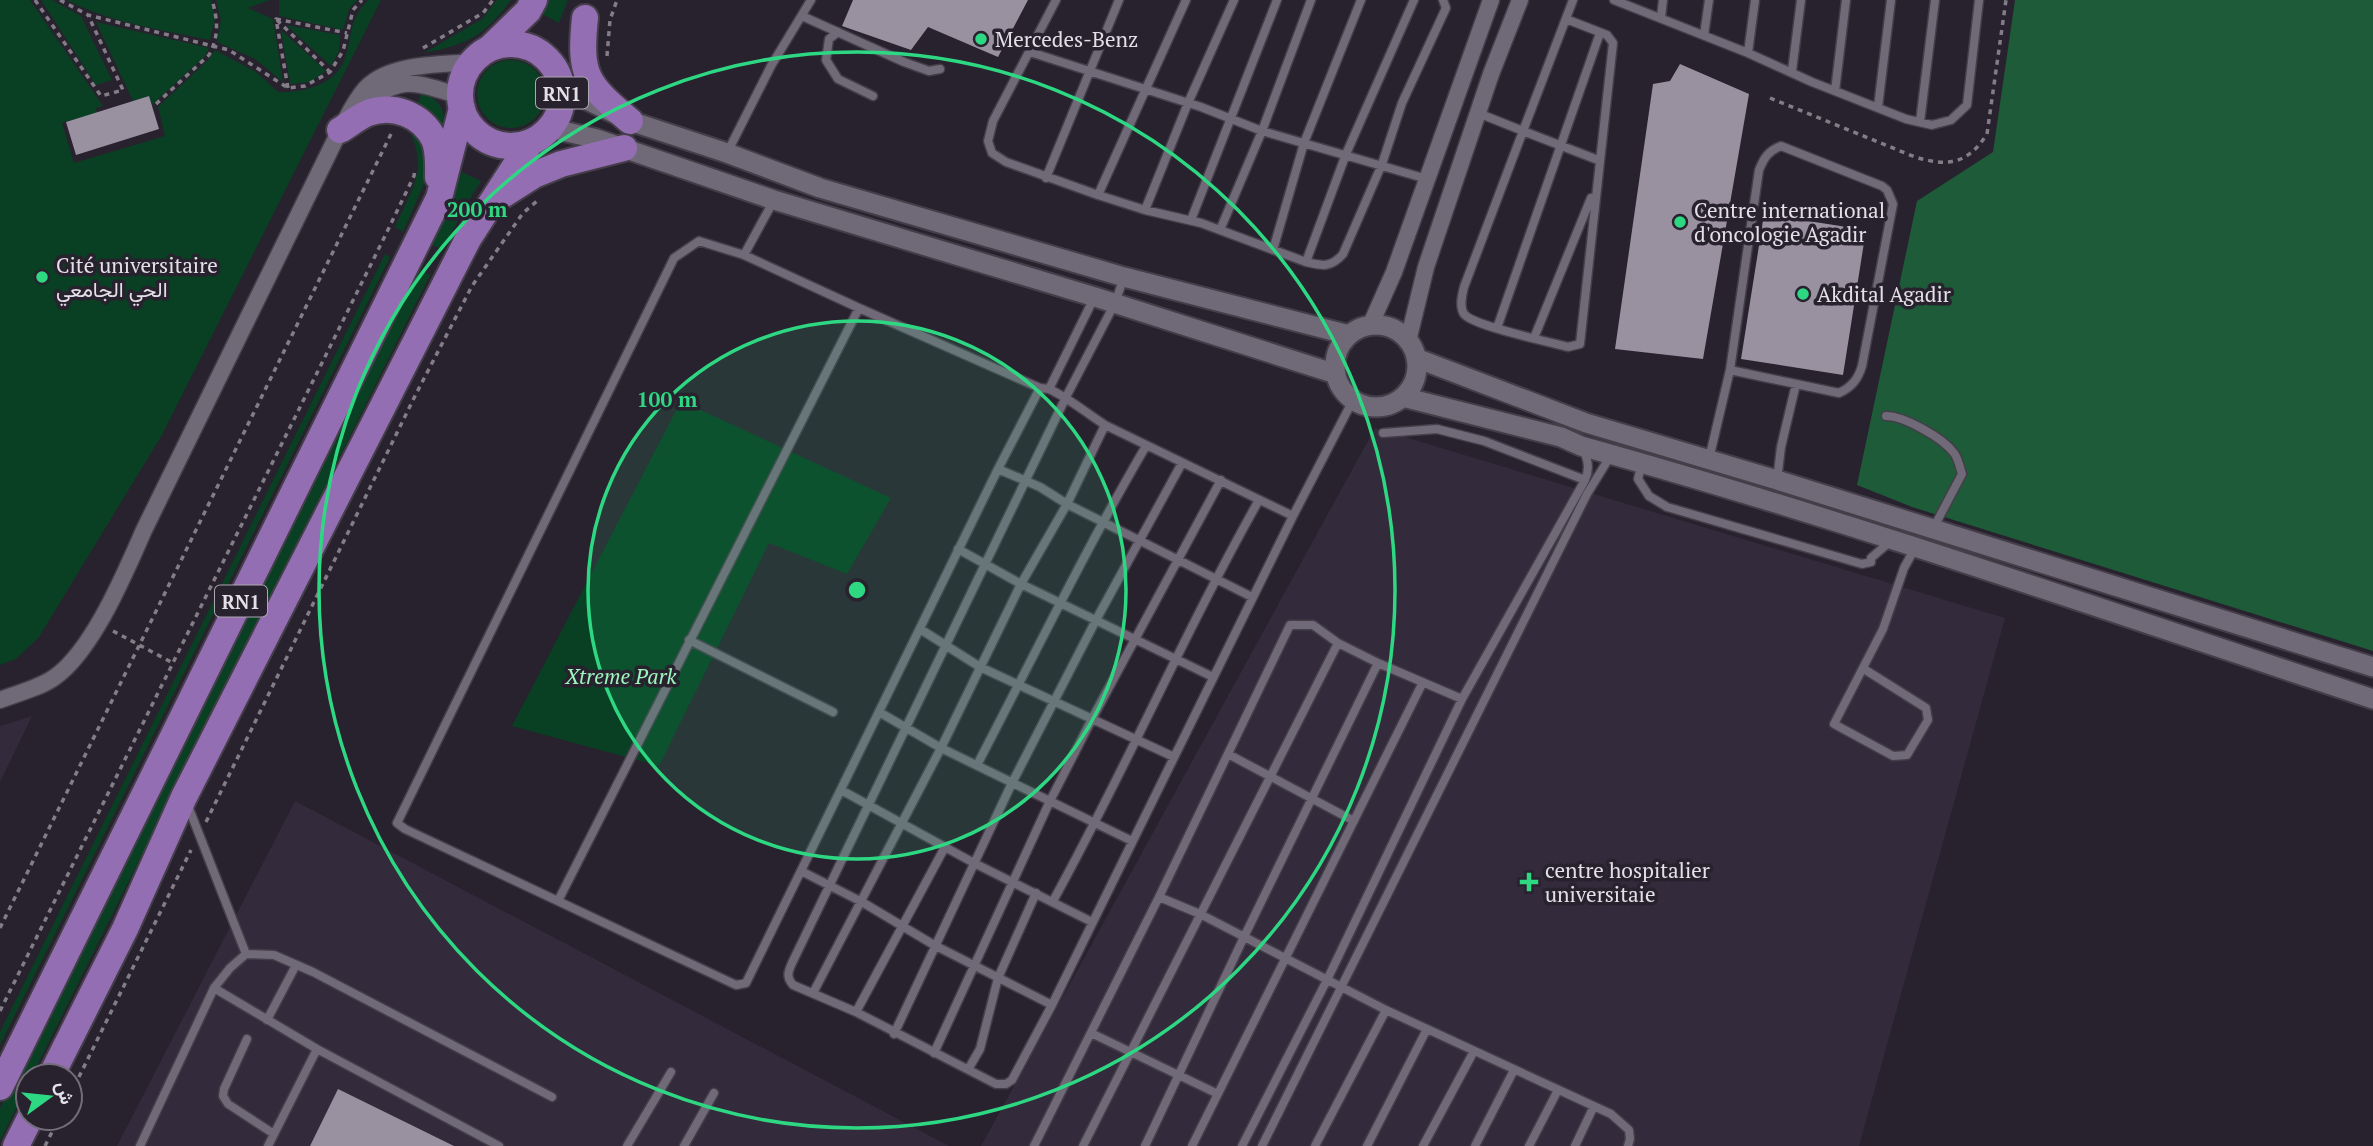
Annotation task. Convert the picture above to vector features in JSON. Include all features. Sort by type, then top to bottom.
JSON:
[{"type":"highway","name":"RN1","points":[[0,1087],[439,198],[461,102],[461,84],[481,55],[528,10],[534,0]]},
{"type":"highway","name":"RN1","points":[[58,1062],[125,929],[184,797],[468,239],[490,202],[560,110],[558,78],[566,53],[589,9]]},
{"type":"highway","points":[[589,9],[581,53],[584,68],[594,87],[630,121]]},
{"type":"highway","name":"RN1","points":[[481,55],[504,44],[533,48],[545,56],[558,78]]},
{"type":"highway","points":[[461,102],[467,121],[488,141],[516,146],[540,136]]},
{"type":"highway","points":[[345,121],[381,110],[401,111],[415,118],[433,139],[438,157],[439,198]]},
{"type":"highway","points":[[490,202],[534,175],[561,164],[624,148]]},
{"type":"street","points":[[1370,326],[1385,295],[1491,0]]},
{"type":"street","points":[[1520,0],[1426,267],[1412,349],[1414,379],[1403,397],[1391,404],[1378,407],[1363,405],[1353,400],[1339,384],[1336,374],[1337,353],[1349,335],[1370,326],[1389,327],[1398,331],[1412,349],[1586,424],[1777,480],[2373,667]]},
{"type":"street","points":[[0,700],[54,677],[78,654],[115,594],[345,121],[364,90],[386,75],[481,55]]},
{"type":"street","points":[[558,78],[630,121],[820,188],[1124,277],[1349,335]]},
{"type":"street","points":[[345,121],[387,88],[401,83],[421,85],[461,102]]},
{"type":"street","points":[[540,136],[597,139],[775,200],[1095,296],[1336,374]]},
{"type":"street","points":[[1403,397],[1561,437],[1581,446],[1772,501],[2373,699]]},
{"type":"street","points":[[1772,501],[1777,480]]},
{"type":"lane","points":[[727,153],[771,66],[811,0]]},
{"type":"lane","points":[[1056,0],[993,121],[988,141],[992,153],[1006,162],[1046,178],[1145,210],[1191,220],[1306,262],[1324,266],[1336,262],[1343,254],[1382,164],[1402,103],[1446,8],[1443,0]]},
{"type":"lane","points":[[1046,178],[1119,0]]},
{"type":"lane","points":[[1098,195],[1186,0]]},
{"type":"lane","points":[[1145,210],[1188,103],[1234,0]]},
{"type":"lane","points":[[1191,220],[1277,0]]},
{"type":"lane","points":[[1220,230],[1262,131],[1311,0]]},
{"type":"lane","points":[[1273,250],[1304,143],[1361,0]]},
{"type":"lane","points":[[1306,262],[1346,153],[1414,0]]},
{"type":"lane","points":[[1566,19],[1611,38],[1613,43],[1598,160],[1580,344],[1568,347],[1497,328],[1464,314],[1461,295],[1573,0]]},
{"type":"lane","points":[[1661,18],[1663,0]]},
{"type":"lane","points":[[1704,35],[1709,0]]},
{"type":"lane","points":[[1748,53],[1755,0]]},
{"type":"lane","points":[[1792,71],[1801,0]]},
{"type":"lane","points":[[1835,91],[1846,0]]},
{"type":"lane","points":[[1878,107],[1891,0]]},
{"type":"lane","points":[[1920,122],[1935,0]]},
{"type":"lane","points":[[1618,1],[1835,91],[1906,119],[1932,125],[1957,117],[1967,104],[1979,0]]},
{"type":"lane","points":[[802,16],[904,62],[929,71],[940,69]]},
{"type":"lane","points":[[838,32],[829,39],[826,60],[838,79],[873,96]]},
{"type":"lane","points":[[1497,328],[1601,33]]},
{"type":"lane","points":[[1030,52],[1188,103],[1262,131],[1346,153],[1427,179]]},
{"type":"lane","points":[[1478,113],[1598,160]]},
{"type":"lane","points":[[1708,461],[1730,370],[1759,170],[1764,158],[1781,146],[1887,190],[1893,204],[1858,377],[1852,385],[1839,393],[1730,370]]},
{"type":"lane","points":[[1534,338],[1596,187]]},
{"type":"lane","points":[[744,255],[775,200]]},
{"type":"lane","points":[[1095,296],[1045,388],[998,469],[746,983],[736,985],[397,823],[674,258],[699,241],[744,255],[859,308],[1045,388],[1066,397],[1105,425],[1293,516]]},
{"type":"lane","points":[[1124,277],[1115,303],[1066,397],[788,972],[793,985],[856,1012],[894,1034],[969,1068],[996,1084],[1006,1084],[1012,1080],[1052,1005],[1252,597],[1353,400]]},
{"type":"lane","points":[[558,901],[859,308]]},
{"type":"lane","points":[[1777,480],[1781,447],[1796,384]]},
{"type":"lane","points":[[1886,416],[1895,416],[1923,429],[1954,453],[1962,474],[1932,530]]},
{"type":"lane","points":[[813,993],[941,748],[1021,584],[1067,504],[1105,425]]},
{"type":"lane","points":[[1382,433],[1437,429],[1484,441],[1585,480]]},
{"type":"lane","points":[[976,765],[1102,521],[1146,446]]},
{"type":"lane","points":[[1242,1146],[1462,699],[1585,480],[1588,471],[1587,458],[1581,446]]},
{"type":"lane","points":[[1262,1146],[1598,474],[1611,455]]},
{"type":"lane","points":[[894,1034],[1012,783],[1096,620],[1182,463]]},
{"type":"lane","points":[[1642,463],[1638,479],[1650,496],[1667,507],[1862,564],[1871,562],[1871,558],[1892,540]]},
{"type":"lane","points":[[998,469],[1252,597]]},
{"type":"lane","points":[[934,1052],[1050,801],[1221,481]]},
{"type":"lane","points":[[1053,901],[1096,823],[1135,739],[1259,499]]},
{"type":"lane","points":[[1553,537],[1564,542]]},
{"type":"lane","points":[[1864,669],[1926,708],[1928,720],[1907,755],[1893,756],[1834,724],[1883,629],[1904,568],[1915,548]]},
{"type":"lane","points":[[958,550],[1059,603],[1213,677]]},
{"type":"lane","points":[[1034,1146],[1159,897],[1290,625],[1313,625],[1338,643],[1378,663],[1462,699]]},
{"type":"lane","points":[[919,629],[981,667],[1174,757]]},
{"type":"lane","points":[[689,640],[833,712]]},
{"type":"lane","points":[[1083,1146],[1338,643]]},
{"type":"lane","points":[[1145,1146],[1378,663]]},
{"type":"lane","points":[[1192,1146],[1422,684]]},
{"type":"lane","points":[[879,712],[941,748],[1132,841]]},
{"type":"lane","points":[[1228,754],[1354,821]]},
{"type":"lane","points":[[841,790],[974,863],[1093,922]]},
{"type":"lane","points":[[184,797],[246,954]]},
{"type":"lane","points":[[856,1012],[945,847]]},
{"type":"lane","points":[[801,871],[862,902],[934,945],[976,964],[1052,1005]]},
{"type":"lane","points":[[969,1068],[980,1049],[999,978],[1036,892]]},
{"type":"lane","points":[[1159,897],[1200,914],[1286,957],[1340,988],[1611,1114],[1629,1130],[1628,1146]]},
{"type":"lane","points":[[140,1146],[214,988],[246,954],[274,955],[296,965],[552,1097]]},
{"type":"lane","points":[[267,1020],[296,965]]},
{"type":"lane","points":[[214,988],[317,1049],[499,1146]]},
{"type":"lane","points":[[1316,1146],[1387,1010]]},
{"type":"lane","points":[[1367,1146],[1427,1029]]},
{"type":"lane","points":[[1091,1033],[1218,1094]]},
{"type":"lane","points":[[247,1039],[224,1088],[223,1096],[228,1104],[274,1134]]},
{"type":"lane","points":[[268,1146],[317,1049]]},
{"type":"lane","points":[[1423,1146],[1474,1051]]},
{"type":"lane","points":[[1475,1146],[1514,1070]]},
{"type":"lane","points":[[627,1146],[671,1073]]},
{"type":"lane","points":[[1529,1146],[1558,1090]]},
{"type":"lane","points":[[684,1146],[714,1093]]},
{"type":"lane","points":[[1574,1146],[1594,1106]]},
{"type":"path","points":[[35,0],[101,96],[123,90],[88,15]]},
{"type":"path","points":[[60,0],[88,15],[214,46],[237,55],[288,88],[305,86],[330,72],[343,51],[352,10],[362,0]]},
{"type":"path","points":[[156,104],[209,55],[214,46],[218,19],[212,0]]},
{"type":"path","points":[[415,68],[421,49],[483,13],[493,0]]},
{"type":"path","points":[[607,59],[610,20],[617,0]]},
{"type":"path","points":[[276,19],[288,88]]},
{"type":"path","points":[[276,19],[346,33]]},
{"type":"path","points":[[276,19],[330,72]]},
{"type":"path","points":[[0,928],[401,111]]},
{"type":"path","points":[[0,1011],[397,211],[414,176],[416,160]]},
{"type":"path","points":[[84,1068],[416,394],[472,286],[523,213],[540,198]]},
{"type":"path","points":[[97,623],[173,663]]},
{"type":"shaded area","name":"centre hospitalier universitaie","points":[[1375,428],[2005,618],[1859,1146],[981,1146]]},
{"type":"shaded area","points":[[32,716],[0,782],[0,726]]},
{"type":"shaded area","points":[[295,801],[949,1146],[117,1146]]},
{"type":"green space","points":[[0,0],[30,0],[103,106],[96,108],[97,113],[62,123],[74,163],[165,136],[158,107],[209,59],[215,50],[256,72],[278,92],[299,91],[319,85],[328,80],[342,65],[352,26],[362,7],[368,0],[381,0],[162,435],[39,637],[16,659],[0,665]]},
{"type":"green space","points":[[41,0],[52,0],[81,16],[112,80],[96,85]]},
{"type":"green space","points":[[67,0],[211,0],[215,19],[210,40],[101,15]]},
{"type":"green space","points":[[216,0],[270,0],[248,8],[273,19],[283,82],[255,59],[217,42],[221,20]]},
{"type":"green space","points":[[279,0],[357,0],[349,9],[343,30],[279,16]]},
{"type":"green space","points":[[497,0],[511,0],[483,31],[464,42],[424,53],[482,19]]},
{"type":"green space","points":[[548,0],[568,0],[559,23],[540,13]]},
{"type":"green space","points":[[2015,0],[2373,0],[2373,651],[1912,507],[1857,485],[1917,201],[1993,152]]},
{"type":"green space","points":[[96,22],[209,48],[205,56],[152,105],[149,96],[133,101]]},
{"type":"green space","points":[[286,25],[340,35],[339,51],[331,66]]},
{"type":"green space","points":[[281,30],[326,71],[310,82],[290,84]]},
{"type":"green space","points":[[504,60],[518,60],[530,65],[540,75],[545,94],[540,113],[530,123],[518,128],[504,128],[492,123],[482,113],[477,101],[477,87],[482,75],[492,65]]},
{"type":"green space","points":[[421,93],[434,99],[442,108],[444,120],[439,134],[416,109]]},
{"type":"green space","points":[[409,130],[425,138],[427,177],[403,232],[395,227],[412,191],[418,169],[415,144]]},
{"type":"green space","points":[[462,172],[481,181],[443,250],[430,244]]},
{"type":"green space","points":[[385,254],[390,257],[0,1045],[0,1032]]},
{"type":"green space","points":[[417,269],[430,275],[39,1062],[23,1062]]},
{"type":"green space","name":"Xtreme Park","points":[[681,401],[891,498],[847,574],[769,543],[659,766],[512,726]]},
{"type":"green space","points":[[14,1080],[14,1113],[0,1141],[0,1108]]},
{"type":"building","name":"Mercedes-Benz","points":[[853,0],[1028,0],[998,57],[928,27],[911,50],[842,26]]},
{"type":"building","name":"Centre international d'oncologie Agadir","points":[[1680,64],[1749,94],[1703,359],[1615,349],[1653,84],[1670,81]]},
{"type":"building","points":[[149,96],[159,129],[76,155],[66,122]]},
{"type":"building","name":"Akdital Agadir","points":[[1764,214],[1866,230],[1843,375],[1741,359]]},
{"type":"building","points":[[338,1089],[454,1146],[310,1146]]},
{"type":"place","name":"Mercedes-Benz","points":[[981,39]]},
{"type":"place","name":"Centre international d'oncologie Agadir","points":[[1680,222]]},
{"type":"place","name":"Cité universitaire الحي الجامعي","points":[[42,277]]},
{"type":"place","name":"Akdital Agadir","points":[[1803,294]]},
{"type":"place","name":"centre hospitalier universitaie","points":[[1529,882]]}]
